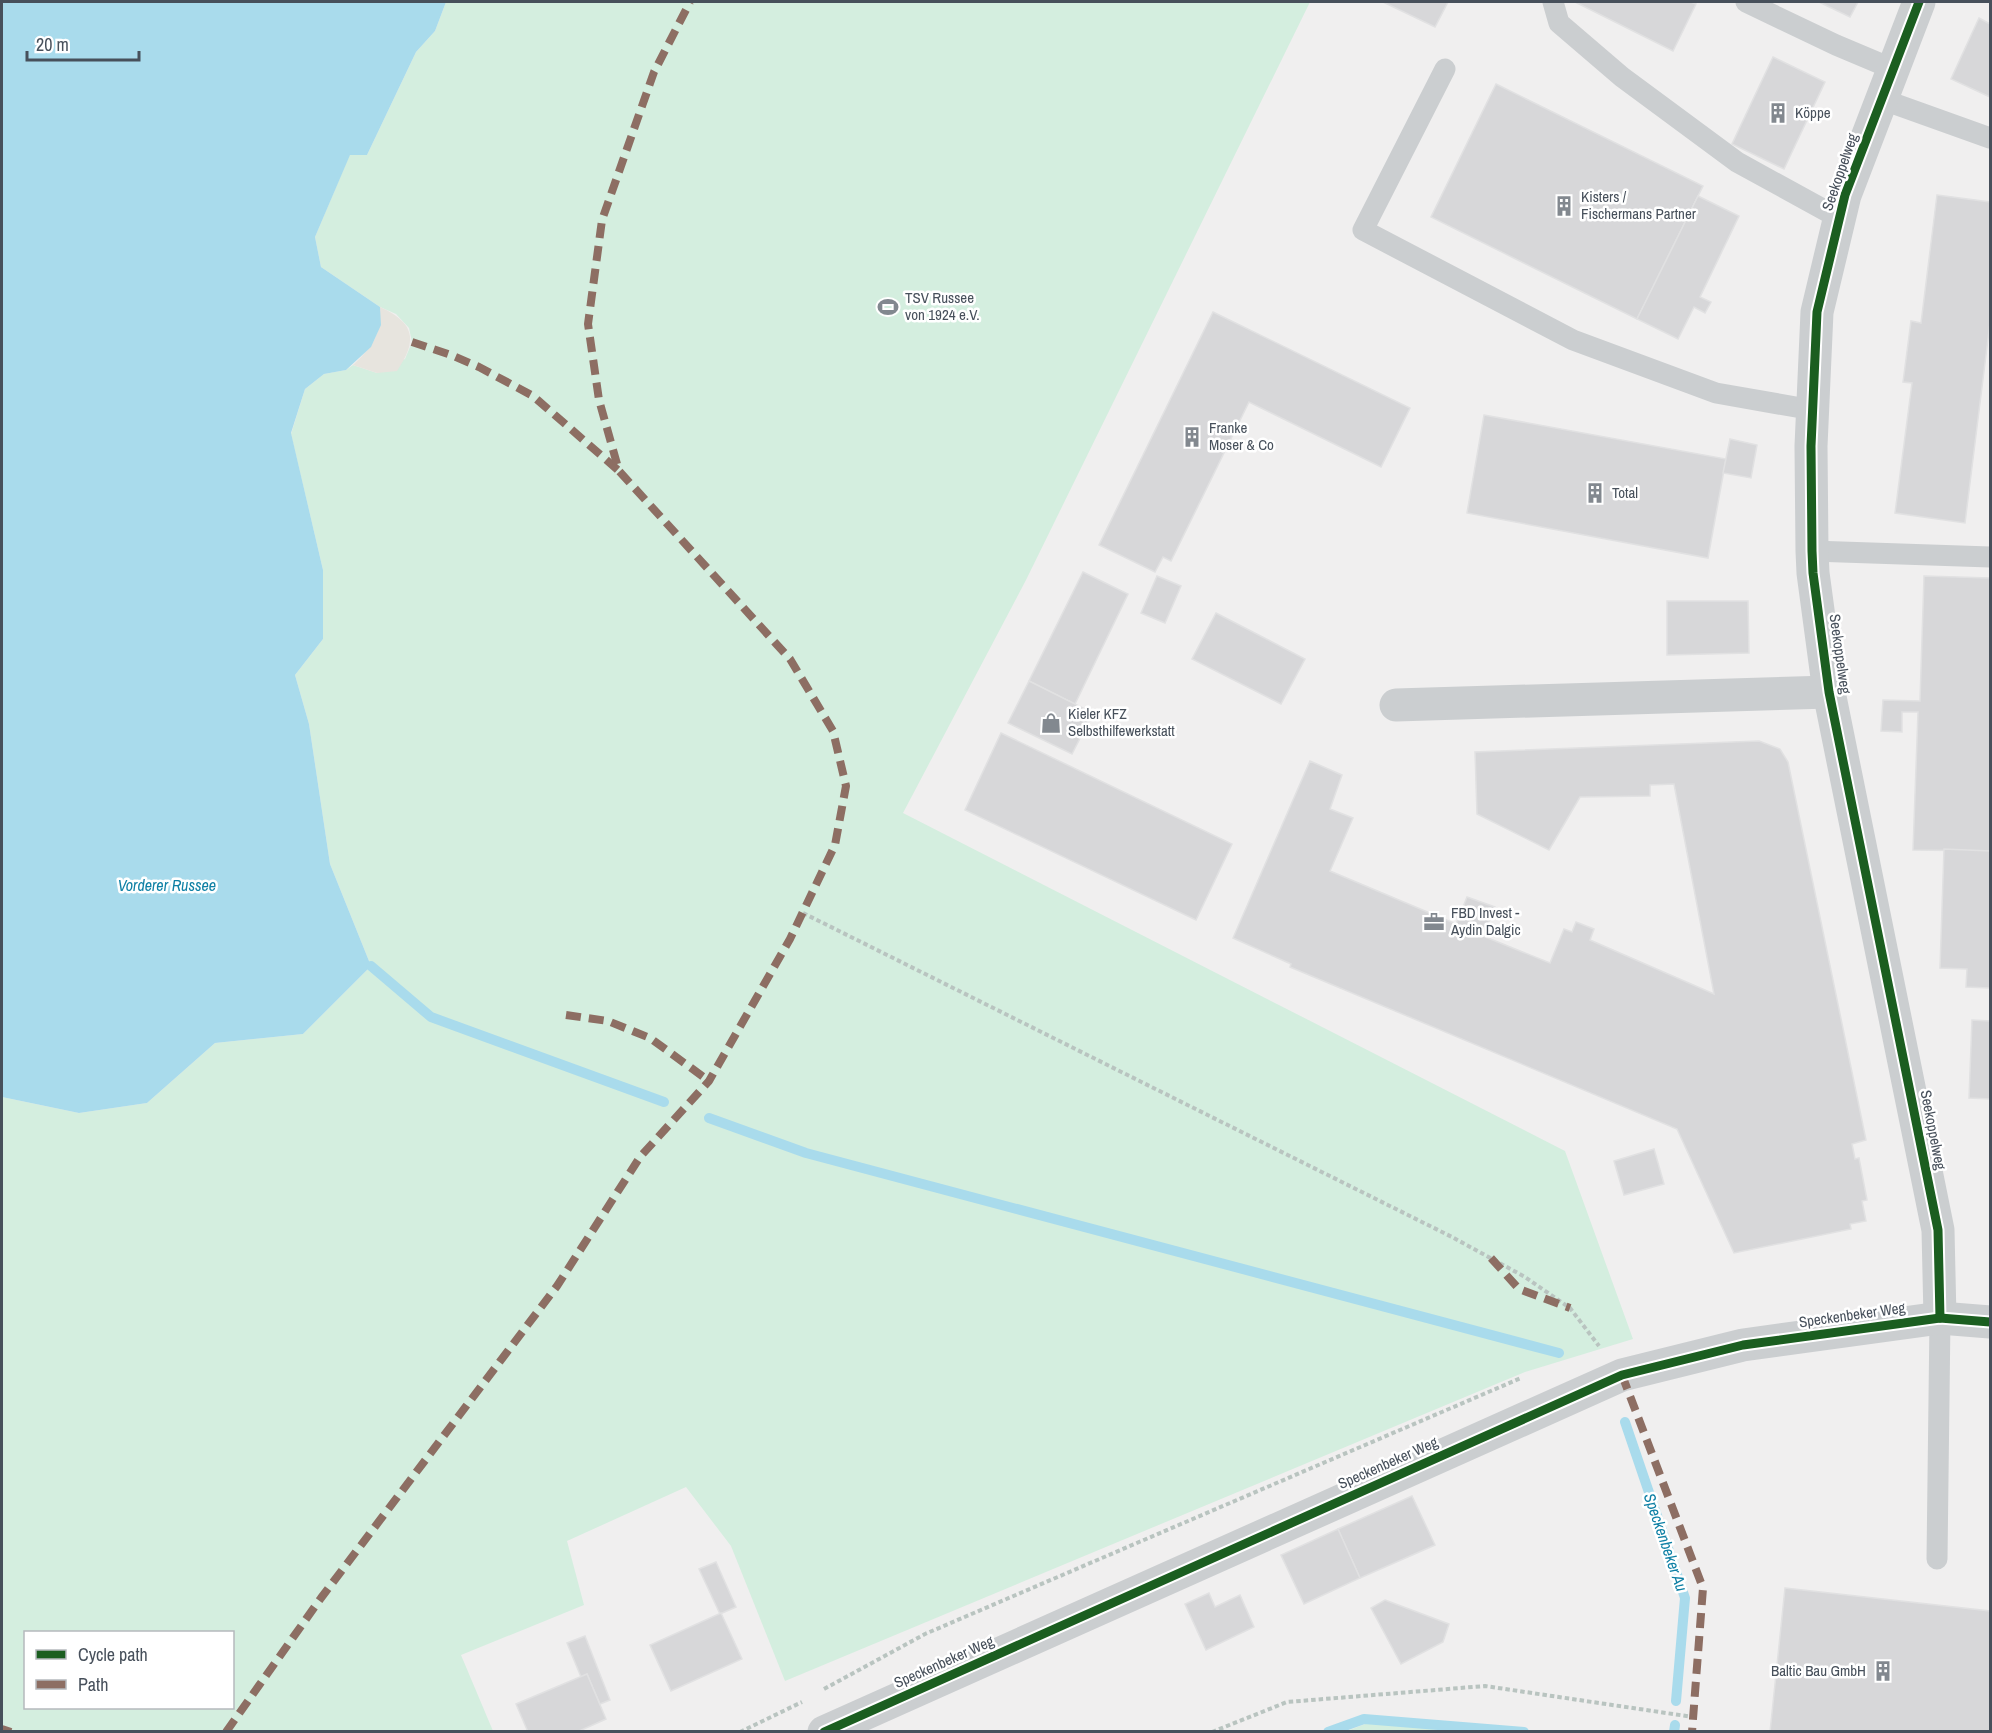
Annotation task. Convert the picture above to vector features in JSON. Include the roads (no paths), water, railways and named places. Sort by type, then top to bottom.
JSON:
[{"type":"street","name":"Seekoppelweg","points":[[1919,2],[1845,195],[1817,312],[1813,410],[1812,551],[1829,692],[1938,1230],[1940,1318]]},
{"type":"street","name":"Seekoppelweg","points":[[1396,705],[1829,692]]},
{"type":"street","name":"Speckenbeker Weg","points":[[824,1731],[1622,1375],[1743,1345],[1940,1318],[1990,1322]]},
{"type":"lane","points":[[1553,2],[1559,24],[1622,77],[1737,162],[1839,218]]},
{"type":"lane","points":[[1746,2],[1836,45],[1893,69]]},
{"type":"lane","points":[[1445,69],[1363,230],[1573,340],[1716,393],[1813,410]]},
{"type":"lane","points":[[1881,99],[1990,138]]},
{"type":"lane","points":[[1812,551],[1990,557]]},
{"type":"lane","points":[[1937,1558],[1940,1318]]},
{"type":"water","name":"Vorderer Russee","points":[[2,2],[446,2],[435,31],[416,52],[367,155],[350,155],[315,237],[321,267],[380,307],[381,325],[371,347],[346,370],[324,374],[305,389],[291,433],[323,570],[323,639],[295,675],[309,724],[330,864],[371,966],[303,1034],[215,1043],[147,1103],[79,1113],[2,1097]]},
{"type":"waterway","points":[[371,966],[431,1017],[664,1102]]},
{"type":"waterway","points":[[709,1118],[806,1153],[1559,1353]]},
{"type":"waterway","name":"Speckenbeker Au","points":[[1625,1422],[1685,1598],[1676,1701]]},
{"type":"waterway","points":[[1328,1732],[1364,1719],[1524,1732]]},
{"type":"waterway","name":"Speckenbeker Au","points":[[1674,1732],[1675,1725]]},
{"type":"place","name":"Köppe","points":[[1778,113]]},
{"type":"place","name":"Kisters / Fischermans Partner","points":[[1564,206]]},
{"type":"place","name":"TSV Russee von 1924 e.V.","points":[[888,307]]},
{"type":"place","name":"Franke Moser & Co","points":[[1192,437]]},
{"type":"place","name":"Total","points":[[1595,493]]},
{"type":"place","name":"Kieler KFZ Selbsthilfewerkstatt","points":[[1051,723]]},
{"type":"place","name":"FBD Invest - Aydin Dalgic","points":[[1434,922]]},
{"type":"place","name":"Baltic Bau GmbH","points":[[1883,1671]]}]
